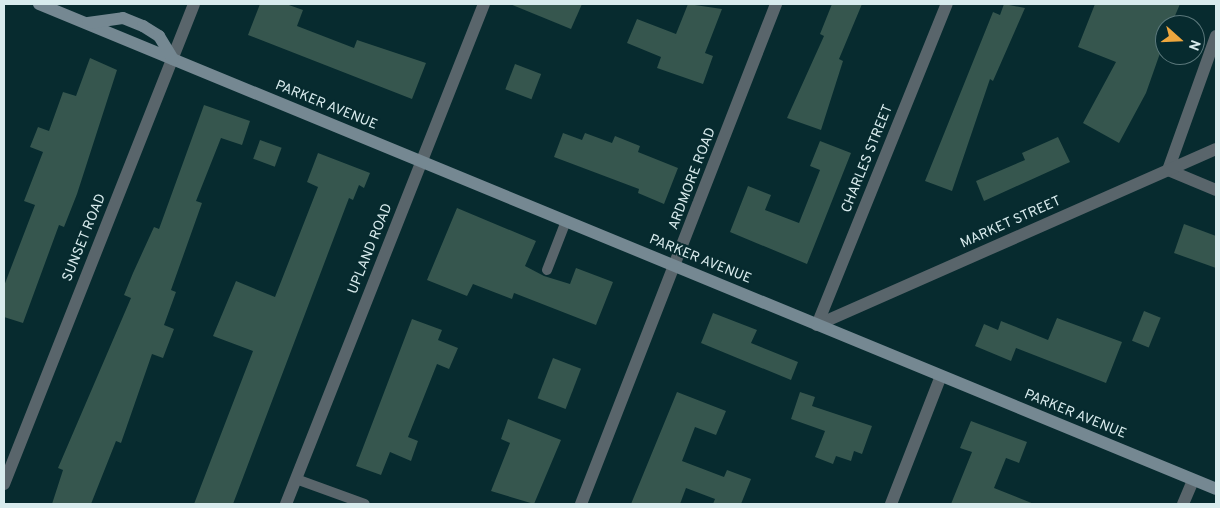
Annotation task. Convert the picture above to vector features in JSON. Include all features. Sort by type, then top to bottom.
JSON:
[{"type":"street","name":"PARKER AVENUE","points":[[39,4],[1216,489]]},
{"type":"street","name":"SUNSET ROAD","points":[[4,484],[194,4]]},
{"type":"street","name":"UPLAND ROAD","points":[[286,504],[484,4]]},
{"type":"street","name":"ARDMORE ROAD","points":[[581,504],[676,266],[776,4]]},
{"type":"street","name":"CHARLES STREET","points":[[817,325],[947,4]]},
{"type":"street","points":[[87,24],[123,18],[143,26],[159,36],[173,59]]},
{"type":"street","points":[[1216,36],[1168,170],[1216,190]]},
{"type":"street","name":"MARKET STREET","points":[[817,325],[1216,149]]},
{"type":"street","points":[[891,504],[941,376]]},
{"type":"street","points":[[1184,504],[1193,480]]},
{"type":"lane","points":[[547,270],[566,221]]},
{"type":"lane","points":[[296,479],[365,504]]},
{"type":"building","points":[[260,4],[286,4],[303,10],[297,26],[354,48],[357,40],[426,63],[412,99],[248,35]]},
{"type":"building","points":[[510,4],[582,4],[571,29]]},
{"type":"building","points":[[688,4],[722,9],[705,53],[713,56],[703,84],[657,68],[661,57],[627,43],[637,19],[676,34]]},
{"type":"building","points":[[832,4],[862,4],[839,59],[843,61],[821,130],[787,118],[824,36],[820,34]]},
{"type":"building","points":[[1004,4],[1025,8],[993,81],[990,79],[952,191],[925,181],[993,12],[1000,15]]},
{"type":"building","points":[[1095,4],[1180,4],[1175,15],[1155,15],[1156,65],[1146,93],[1119,143],[1083,123],[1116,62],[1078,47]]},
{"type":"building","points":[[90,58],[117,70],[77,194],[64,227],[59,225],[23,323],[4,317],[4,286],[35,205],[24,201],[43,152],[30,147],[38,127],[49,131],[63,92],[76,96]]},
{"type":"building","points":[[515,64],[541,74],[531,99],[505,89]]},
{"type":"building","points":[[204,105],[250,121],[242,145],[221,138],[196,201],[202,203],[171,290],[176,292],[164,325],[174,329],[163,358],[152,354],[121,443],[116,441],[91,504],[52,504],[63,470],[58,468],[131,298],[124,295],[133,273],[154,227],[159,229]]},
{"type":"building","points":[[563,133],[582,140],[585,133],[612,143],[615,136],[640,146],[638,152],[678,168],[664,204],[638,193],[639,189],[554,157]]},
{"type":"building","points":[[1058,137],[1070,162],[984,201],[976,181],[1025,160],[1022,153]]},
{"type":"building","points":[[260,140],[282,148],[275,167],[253,159]]},
{"type":"building","points":[[820,141],[851,153],[807,264],[730,232],[748,186],[771,195],[765,210],[799,223],[820,170],[810,166]]},
{"type":"building","points":[[318,153],[370,173],[364,188],[359,185],[353,200],[349,198],[233,504],[194,504],[253,351],[213,336],[236,281],[275,297],[318,187],[307,182]]},
{"type":"building","points":[[457,208],[536,241],[525,266],[544,276],[570,284],[576,268],[613,282],[596,325],[514,293],[512,299],[473,284],[467,296],[427,280]]},
{"type":"building","points":[[1184,224],[1216,236],[1216,268],[1174,253]]},
{"type":"building","points":[[1144,311],[1161,318],[1149,347],[1132,341]]},
{"type":"building","points":[[713,313],[757,330],[751,343],[798,362],[791,380],[701,343]]},
{"type":"building","points":[[1057,318],[1122,342],[1106,383],[1016,348],[1011,361],[975,346],[984,324],[998,330],[1001,321],[1048,340]]},
{"type":"building","points":[[412,319],[442,330],[438,340],[458,348],[449,369],[437,364],[408,437],[418,441],[411,461],[390,452],[381,475],[356,466]]},
{"type":"building","points":[[553,358],[581,369],[566,409],[538,398]]},
{"type":"building","points":[[677,392],[726,411],[716,435],[695,427],[682,461],[724,477],[727,470],[751,479],[741,504],[713,504],[715,499],[686,488],[680,504],[631,504]]},
{"type":"building","points":[[800,392],[815,397],[812,406],[872,426],[862,454],[854,451],[851,461],[836,456],[833,464],[815,457],[825,431],[791,419]]},
{"type":"building","points":[[508,419],[561,440],[534,504],[491,491],[510,443],[501,439]]},
{"type":"building","points":[[971,421],[1027,442],[1019,463],[1006,458],[994,488],[1034,504],[951,504],[972,452],[960,448]]}]
